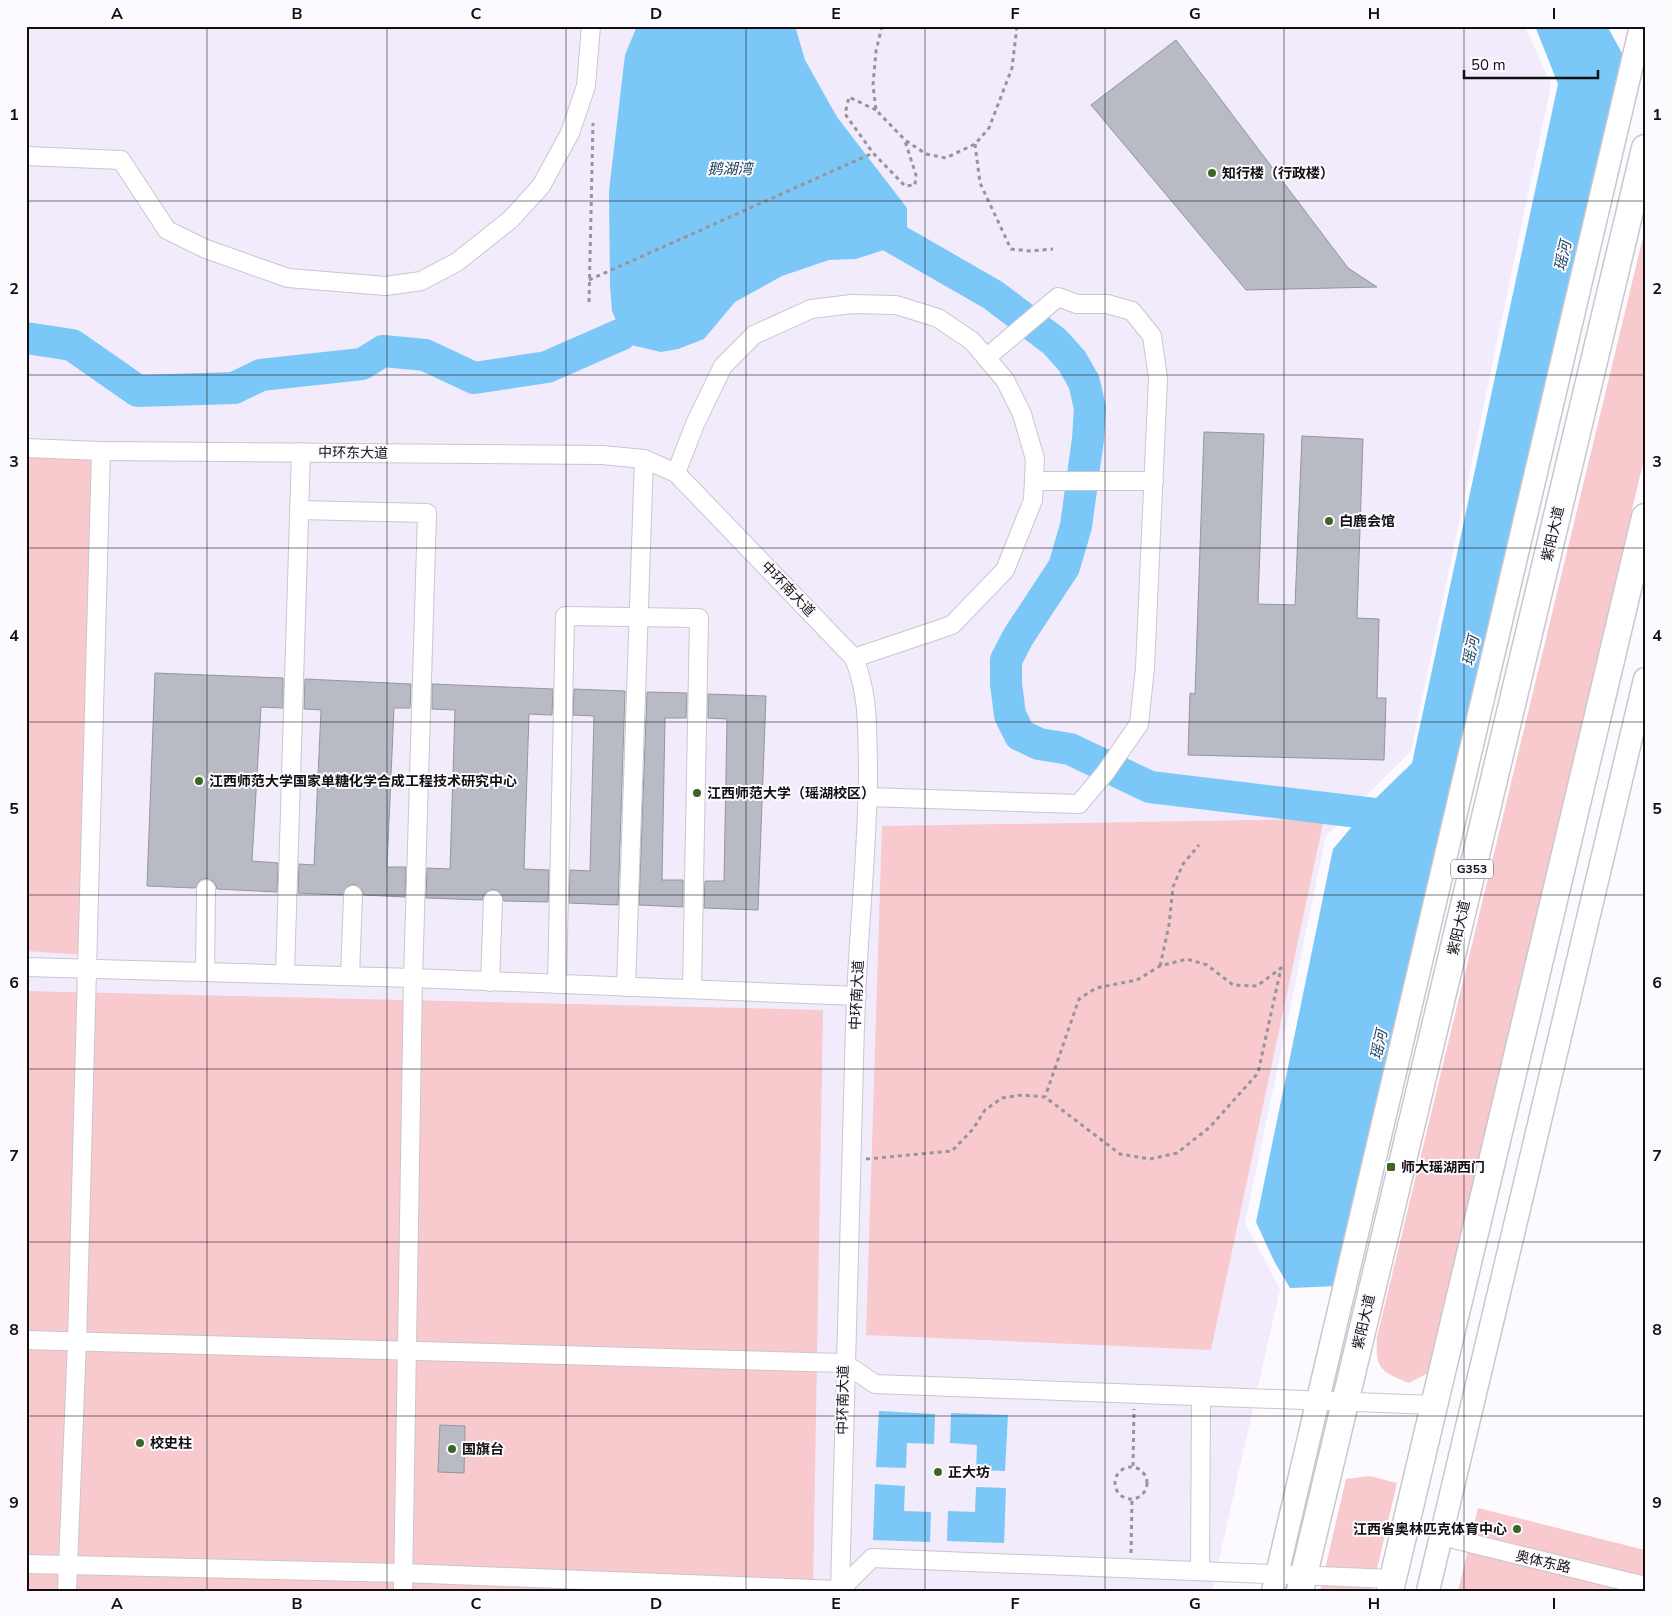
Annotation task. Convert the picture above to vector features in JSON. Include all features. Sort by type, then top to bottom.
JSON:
[{"type":"highway","name":"紫阳大道","points":[[1302,1583],[1645,148]]},
{"type":"highway","points":[[1392,1585],[1645,517]]},
{"type":"main road","points":[[1275,1582],[1640,26]]},
{"type":"main road","points":[[1428,1591],[1645,679]]},
{"type":"street","points":[[26,156],[121,160],[167,230],[206,249],[254,268],[288,278],[321,282],[386,286],[422,281],[456,262],[512,219],[541,186],[570,134],[586,86],[591,26]]},
{"type":"street","points":[[868,797],[1079,804],[1105,773],[1139,724],[1145,668],[1158,378],[1152,336],[1132,312],[1107,304],[1077,304],[1058,297],[986,358]]},
{"type":"street","points":[[676,473],[695,424],[723,366],[754,335],[811,309],[852,304],[896,305],[938,318],[972,341],[1005,380],[1022,414],[1035,459],[1033,500],[1005,570],[952,625],[854,658]]},
{"type":"street","name":"中环东大道","points":[[26,448],[101,451],[602,455],[644,459],[676,473]]},
{"type":"street","points":[[67,1591],[77,1341],[101,451]]},
{"type":"street","points":[[285,974],[300,452]]},
{"type":"street","points":[[626,987],[644,459]]},
{"type":"street","name":"中环南大道","points":[[676,473],[854,658],[864,681],[868,797],[856,996],[844,1363],[840,1590]]},
{"type":"street","points":[[1034,481],[1154,481]]},
{"type":"street","points":[[299,510],[427,513],[413,978],[403,1591]]},
{"type":"street","points":[[557,984],[565,616],[699,618],[692,990]]},
{"type":"street","points":[[205,972],[206,889]]},
{"type":"street","points":[[350,976],[353,895]]},
{"type":"street","points":[[490,982],[493,900]]},
{"type":"street","points":[[26,966],[413,978],[856,996]]},
{"type":"street","points":[[26,1340],[408,1349],[844,1363],[875,1384],[1434,1404]]},
{"type":"street","points":[[1200,1571],[1201,1396]]},
{"type":"street","name":"奥体东路","points":[[1441,1536],[1645,1586]]},
{"type":"street","points":[[26,1564],[404,1573],[840,1590],[872,1558],[1200,1571],[1275,1582],[1392,1585]]},
{"type":"path","points":[[876,110],[873,85],[876,51],[882,26]]},
{"type":"path","points":[[905,140],[916,175],[915,185],[904,186],[873,153],[845,114],[850,97],[876,110],[905,140],[926,154],[946,158],[974,144],[989,128],[1012,68],[1018,26]]},
{"type":"path","points":[[589,302],[592,118]]},
{"type":"path","points":[[974,144],[980,183],[1011,250],[1053,249]]},
{"type":"path","points":[[589,280],[873,153]]},
{"type":"path","points":[[1160,966],[1169,926],[1172,887],[1183,864],[1199,845]]},
{"type":"path","points":[[851,1161],[952,1151],[973,1128],[985,1110],[1002,1098],[1022,1095],[1045,1097],[1120,1154],[1150,1159],[1177,1154],[1210,1127],[1258,1073],[1281,968],[1257,986],[1233,985],[1207,965],[1187,959],[1160,966],[1136,980],[1096,988],[1079,999],[1045,1097]]},
{"type":"path","points":[[1133,1466],[1134,1394]]},
{"type":"path","points":[[1133,1466],[1144,1473],[1147,1484],[1143,1493],[1132,1499],[1119,1495],[1114,1480],[1120,1470],[1133,1466]]},
{"type":"path","points":[[1131,1568],[1132,1499]]},
{"type":"shaded area","name":"江西师范大学（瑶湖校区）","points":[[26,26],[1525,26],[1551,85],[1411,751],[1326,836],[1245,1223],[1280,1289],[1212,1591],[26,1591]]},
{"type":"shaded area","points":[[1645,229],[1645,455],[1428,1373],[1409,1383],[1391,1376],[1381,1368],[1377,1356],[1377,1337]]},
{"type":"shaded area","points":[[26,448],[101,451],[86,955],[26,951]]},
{"type":"shaded area","points":[[1324,819],[1211,1350],[866,1335],[882,826]]},
{"type":"shaded area","points":[[26,991],[823,1010],[813,1591],[26,1591]]},
{"type":"shaded area","points":[[1370,1476],[1397,1483],[1372,1591],[1320,1591],[1346,1479]]},
{"type":"shaded area","name":"江西省奥林匹克体育中心","points":[[1478,1508],[1645,1550],[1645,1591],[1458,1591]]},
{"type":"water","name":"鹅湖湾","points":[[637,26],[795,26],[805,60],[837,117],[907,208],[907,229],[893,247],[856,259],[829,260],[782,276],[735,302],[704,339],[678,349],[661,352],[635,346],[622,334],[612,311],[609,191],[625,55]]},
{"type":"water","name":"瑶河","points":[[1535,26],[1607,26],[1622,53],[1338,1286],[1290,1288],[1274,1261],[1256,1222],[1333,849],[1377,797],[1412,763],[1558,84]]},
{"type":"water","points":[[879,1411],[935,1414],[934,1444],[907,1443],[906,1468],[876,1467]]},
{"type":"water","points":[[951,1413],[1008,1415],[1005,1471],[976,1470],[977,1445],[950,1443]]},
{"type":"water","points":[[875,1484],[905,1486],[904,1511],[931,1512],[930,1542],[873,1540]]},
{"type":"water","points":[[976,1487],[1006,1488],[1004,1543],[947,1541],[948,1511],[975,1512]]},
{"type":"building","name":"知行楼（行政楼）","points":[[1176,40],[1348,268],[1377,287],[1246,290],[1091,105]]},
{"type":"building","name":"白鹿会馆","points":[[1204,432],[1264,434],[1258,604],[1295,605],[1302,436],[1363,439],[1357,618],[1379,619],[1377,698],[1386,698],[1384,760],[1188,755],[1190,693],[1195,694]]},
{"type":"building","name":"江西师范大学国家单糖化学合成工程技术研究中心","points":[[155,673],[283,678],[283,708],[261,707],[252,861],[278,863],[277,892],[217,889],[215,883],[207,878],[200,880],[195,888],[147,886]]},
{"type":"building","points":[[305,679],[411,684],[410,708],[394,708],[387,867],[406,867],[405,897],[364,895],[362,890],[354,884],[348,886],[342,895],[298,893],[299,864],[314,865],[321,710],[304,709]]},
{"type":"building","points":[[432,684],[553,689],[552,715],[529,714],[524,869],[549,870],[548,902],[504,901],[499,891],[493,889],[484,894],[482,900],[426,898],[427,868],[450,869],[455,710],[432,709]]},
{"type":"building","points":[[574,689],[625,691],[618,905],[569,903],[570,870],[590,871],[594,716],[573,715]]},
{"type":"building","points":[[647,692],[687,693],[686,718],[665,718],[662,880],[683,880],[683,907],[639,905]]},
{"type":"building","points":[[708,694],[766,696],[758,910],[704,908],[705,881],[724,881],[727,719],[708,718]]},
{"type":"building","name":"国旗台","points":[[440,1425],[465,1426],[464,1473],[438,1472]]},
{"type":"waterway","points":[[859,218],[993,295],[1055,342],[1072,361],[1084,382],[1090,408],[1088,439],[1076,526],[1064,567],[1018,637],[1006,660],[1006,684],[1010,715],[1020,735],[1039,744],[1070,749],[1150,787],[1408,818]]},
{"type":"waterway","points":[[26,338],[72,345],[138,391],[234,388],[261,375],[362,364],[383,351],[425,355],[474,378],[547,367],[622,334]]},
{"type":"place","name":"知行楼（行政楼）","points":[[1212,173]]},
{"type":"place","name":"白鹿会馆","points":[[1329,521]]},
{"type":"place","name":"江西师范大学国家单糖化学合成工程技术研究中心","points":[[199,781]]},
{"type":"place","name":"江西师范大学（瑶湖校区）","points":[[697,793]]},
{"type":"place","name":"师大瑶湖西门","points":[[1391,1167]]},
{"type":"place","name":"校史柱","points":[[140,1443]]},
{"type":"place","name":"国旗台","points":[[452,1449]]},
{"type":"place","name":"正大坊","points":[[938,1472]]},
{"type":"place","name":"江西省奥林匹克体育中心","points":[[1517,1529]]}]
